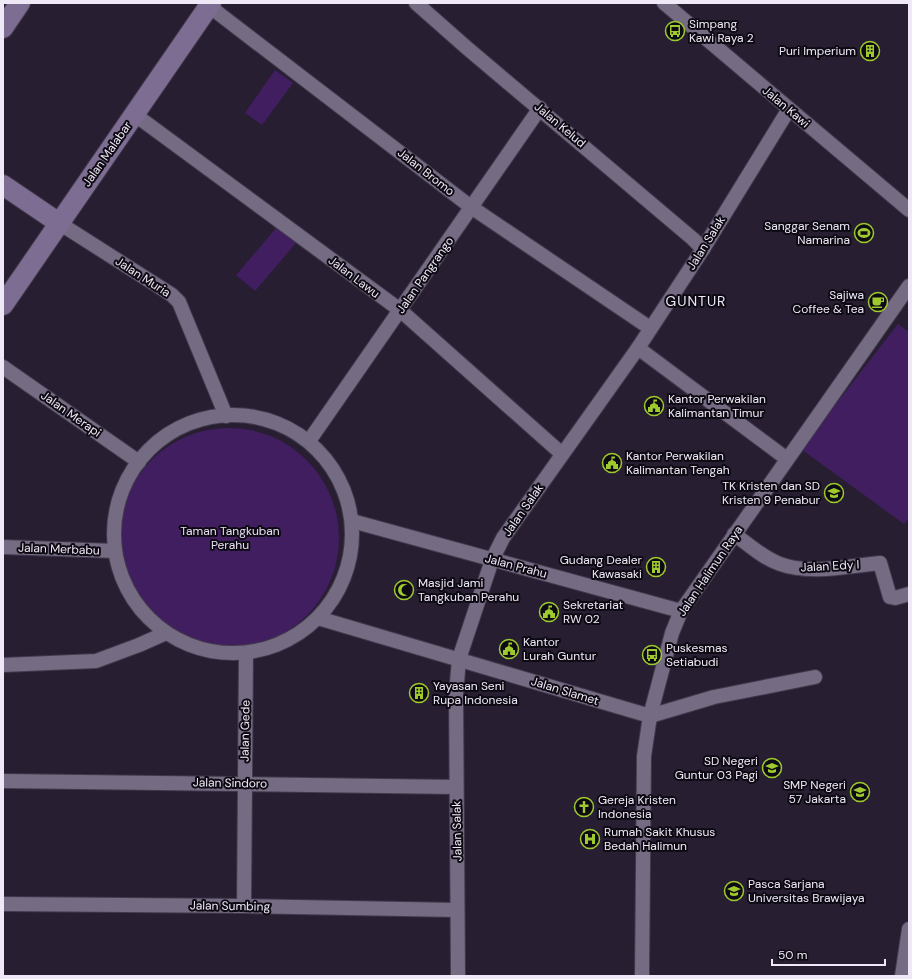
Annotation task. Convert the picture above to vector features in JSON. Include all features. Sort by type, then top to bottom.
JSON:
[{"type":"street","points":[[3,28],[20,3]]},
{"type":"street","name":"Jalan Kelud","points":[[416,3],[703,249]]},
{"type":"street","name":"Jalan Kawi","points":[[664,3],[909,210]]},
{"type":"street","name":"Jalan Malabar","points":[[3,304],[210,4]]},
{"type":"street","name":"Jalan Bromo","points":[[210,4],[471,207],[650,328]]},
{"type":"street","name":"Jalan Pangrango","points":[[309,441],[540,108]]},
{"type":"street","name":"Jalan Salak","points":[[458,976],[456,694],[459,659],[492,560],[503,538],[638,348],[703,249],[789,109]]},
{"type":"street","name":"Jalan Lawu","points":[[134,114],[400,310],[562,454]]},
{"type":"street","name":"Jalan Muria","points":[[3,185],[59,223],[172,295],[179,302],[226,416]]},
{"type":"street","name":"Jalan Halimun Raya","points":[[642,976],[644,756],[650,716],[672,633],[680,611],[909,286]]},
{"type":"street","points":[[638,348],[787,459]]},
{"type":"street","name":"Jalan Merapi","points":[[3,367],[139,462]]},
{"type":"street","points":[[226,416],[260,418],[291,430],[309,441],[328,462],[340,480],[348,500],[352,521],[353,539],[351,556],[346,573],[333,600],[318,618],[303,631],[285,642],[266,649],[246,653],[225,653],[204,650],[184,643],[166,633],[150,620],[137,605],[122,576],[115,551],[114,534],[118,502],[132,472],[139,462],[159,442],[179,428],[202,420],[226,416]]},
{"type":"street","name":"Jalan Prahu","points":[[352,521],[680,611]]},
{"type":"street","name":"Jalan Edy I","points":[[734,534],[768,558],[780,564],[795,568],[819,569],[880,563],[890,596],[895,598],[909,594]]},
{"type":"street","name":"Jalan Merbabu","points":[[3,547],[115,551]]},
{"type":"street","name":"Jalan Slamet","points":[[318,618],[650,716]]},
{"type":"street","points":[[3,665],[96,661],[166,633]]},
{"type":"street","name":"Jalan Gede","points":[[244,906],[246,653]]},
{"type":"street","points":[[650,716],[714,697],[815,678]]},
{"type":"street","name":"Jalan Sindoro","points":[[3,782],[456,787]]},
{"type":"street","name":"Jalan Sumbing","points":[[3,904],[457,910]]},
{"type":"street","points":[[902,976],[909,929]]},
{"type":"green space","points":[[275,70],[293,83],[262,125],[245,113]]},
{"type":"green space","points":[[277,227],[296,243],[255,291],[236,275]]},
{"type":"green space","points":[[898,324],[909,332],[909,518],[904,524],[801,449]]},
{"type":"green space","name":"Taman Tangkuban Perahu","points":[[229,428],[250,430],[281,441],[307,460],[326,486],[337,517],[339,538],[337,559],[326,590],[307,616],[281,635],[250,646],[229,648],[208,646],[177,635],[151,616],[132,590],[121,559],[119,538],[121,517],[132,486],[151,460],[177,441],[208,430]]},
{"type":"place","name":"Simpang Kawi Raya 2","points":[[675,31]]},
{"type":"place","name":"Puri Imperium","points":[[870,51]]},
{"type":"place","name":"Sanggar Senam Namarina","points":[[864,233]]},
{"type":"place","name":"Sajiwa Coffee & Tea","points":[[878,302]]},
{"type":"place","name":"Kantor Perwakilan Kalimantan Timur","points":[[654,406]]},
{"type":"place","name":"Kantor Perwakilan Kalimantan Tengah","points":[[612,463]]},
{"type":"place","name":"TK Kristen dan SD Kristen 9 Penabur","points":[[834,493]]},
{"type":"place","name":"Gudang Dealer Kawasaki","points":[[656,567]]},
{"type":"place","name":"Masjid Jami Tangkuban Perahu","points":[[404,590]]},
{"type":"place","name":"Sekretariat RW 02","points":[[549,612]]},
{"type":"place","name":"Kantor Lurah Guntur","points":[[509,649]]},
{"type":"place","name":"Puskesmas Setiabudi","points":[[652,655]]},
{"type":"place","name":"Yayasan Seni Rupa Indonesia","points":[[419,693]]},
{"type":"place","name":"SD Negeri Guntur 03 Pagi","points":[[772,768]]},
{"type":"place","name":"SMP Negeri 57 Jakarta","points":[[860,792]]},
{"type":"place","name":"Gereja Kristen Indonesia","points":[[584,807]]},
{"type":"place","name":"Rumah Sakit Khusus Bedah Halimun","points":[[590,839]]},
{"type":"place","name":"Pasca Sarjana Universitas Brawijaya","points":[[734,891]]},
{"type":"district","name":"GUNTUR","points":[[696,301]]}]
